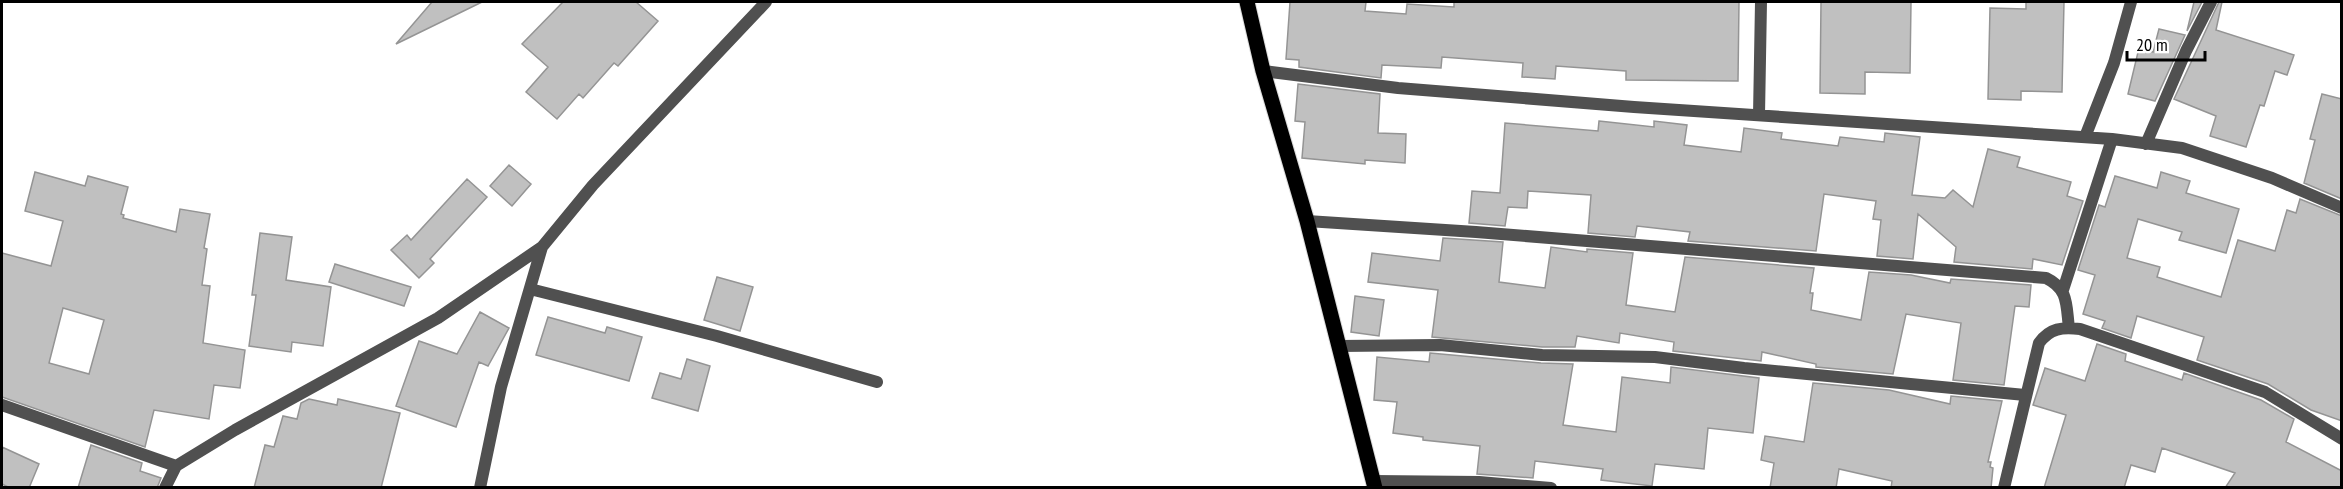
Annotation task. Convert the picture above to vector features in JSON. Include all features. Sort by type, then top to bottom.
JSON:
[{"type":"main road","points":[[1247,2],[1263,71],[1307,221],[1374,484]]},
{"type":"street","points":[[165,488],[176,466],[438,318],[542,247],[593,185],[766,2]]},
{"type":"street","points":[[1759,115],[1761,2]]},
{"type":"street","points":[[2085,137],[2114,63],[2131,2]]},
{"type":"street","points":[[2146,144],[2211,2]]},
{"type":"street","points":[[1263,71],[1398,88],[2112,139],[2193,151],[2272,178],[2342,208]]},
{"type":"street","points":[[2069,328],[2063,290],[2112,139]]},
{"type":"street","points":[[1307,221],[1476,232],[2046,278],[2055,282],[2063,290]]},
{"type":"street","points":[[480,488],[501,387],[542,247]]},
{"type":"street","points":[[530,289],[717,336],[877,382]]},
{"type":"street","points":[[2004,488],[2039,343],[2046,334],[2053,330],[2080,329],[2265,392],[2342,439]]},
{"type":"street","points":[[1339,346],[1440,345],[1542,355],[1655,357],[1744,368],[2025,395]]},
{"type":"street","points":[[2,405],[176,466]]},
{"type":"street","points":[[1374,484],[1479,482],[1551,488]]},
{"type":"building","points":[[432,2],[482,2],[396,44]]},
{"type":"building","points":[[563,2],[636,2],[658,21],[618,66],[614,63],[583,98],[579,94],[557,119],[526,92],[548,67],[522,44]]},
{"type":"building","points":[[1290,2],[1366,2],[1365,11],[1406,14],[1407,4],[1454,7],[1454,2],[1739,2],[1738,81],[1626,80],[1626,71],[1556,66],[1555,79],[1522,77],[1523,63],[1442,57],[1441,68],[1382,65],[1381,78],[1299,67],[1299,60],[1286,59]]},
{"type":"building","points":[[1821,2],[1911,2],[1910,73],[1865,72],[1865,94],[1820,93]]},
{"type":"building","points":[[2026,2],[2064,2],[2062,92],[2021,91],[2021,100],[1988,99],[1990,8],[2026,9]]},
{"type":"building","points":[[2194,2],[2202,2],[2187,31]]},
{"type":"building","points":[[2219,2],[2222,2],[2216,30],[2294,55],[2287,75],[2275,71],[2264,106],[2260,105],[2246,147],[2210,136],[2216,116],[2174,99]]},
{"type":"building","points":[[2159,29],[2185,35],[2155,101],[2128,94],[2139,48],[2153,52]]},
{"type":"building","points":[[1298,84],[1380,94],[1378,133],[1406,134],[1405,163],[1365,160],[1365,164],[1302,158],[1305,122],[1295,121]]},
{"type":"building","points":[[2322,94],[2342,99],[2342,199],[2304,183],[2315,140],[2310,139]]},
{"type":"building","points":[[1599,121],[1654,127],[1654,121],[1687,125],[1684,145],[1741,152],[1744,128],[1782,133],[1781,139],[1838,146],[1840,137],[1884,142],[1885,133],[1920,137],[1912,195],[1945,198],[1953,190],[1973,207],[1988,149],[2020,157],[2017,167],[2071,182],[2067,196],[2083,201],[2062,265],[2033,259],[2032,269],[1954,262],[1956,247],[1918,214],[1913,259],[1877,256],[1881,220],[1873,219],[1876,201],[1824,194],[1816,251],[1688,241],[1690,232],[1637,226],[1635,237],[1588,233],[1591,195],[1528,191],[1527,208],[1508,207],[1505,226],[1469,223],[1472,191],[1500,193],[1505,123],[1598,131]]},
{"type":"building","points":[[509,165],[531,184],[512,206],[490,186]]},
{"type":"building","points":[[35,172],[85,186],[88,176],[128,187],[121,214],[124,215],[123,218],[176,232],[180,209],[210,214],[204,248],[207,249],[202,285],[210,286],[203,343],[245,350],[240,388],[214,385],[209,419],[154,410],[145,447],[2,397],[2,253],[51,266],[63,221],[25,211]],"holes":[[[63,308],[104,320],[89,374],[49,363]]]},
{"type":"building","points":[[2161,172],[2190,181],[2186,193],[2239,209],[2226,253],[2179,240],[2182,232],[2138,219],[2127,258],[2160,267],[2157,277],[2221,297],[2238,240],[2275,251],[2287,210],[2296,213],[2300,199],[2342,216],[2342,421],[2311,410],[2268,384],[2197,360],[2204,337],[2137,316],[2131,338],[2102,328],[2105,321],[2083,314],[2095,275],[2078,270],[2099,205],[2105,207],[2115,176],[2157,188]]},
{"type":"building","points":[[467,179],[487,197],[430,259],[434,263],[419,278],[391,250],[407,235],[411,240]]},
{"type":"building","points":[[260,233],[292,237],[286,280],[331,287],[323,346],[292,342],[291,352],[249,346],[256,295],[252,295]]},
{"type":"building","points":[[1443,238],[1503,242],[1499,282],[1545,288],[1551,247],[1587,252],[1587,249],[1633,253],[1626,305],[1675,312],[1685,257],[1814,268],[1810,293],[1813,293],[1811,310],[1861,320],[1869,272],[1911,275],[1950,283],[1951,279],[2031,285],[2029,307],[2015,306],[2004,385],[1953,380],[1961,323],[1906,314],[1893,374],[1816,367],[1816,364],[1762,352],[1761,361],[1673,351],[1674,342],[1620,333],[1619,343],[1577,336],[1575,347],[1542,347],[1432,337],[1438,290],[1368,282],[1372,253],[1440,261]]},
{"type":"building","points":[[335,264],[411,287],[404,306],[329,282]]},
{"type":"building","points":[[717,277],[753,287],[740,331],[704,320]]},
{"type":"building","points":[[1355,296],[1384,300],[1379,336],[1351,332]]},
{"type":"building","points":[[480,312],[509,328],[488,366],[479,362],[456,427],[396,406],[419,341],[457,354]]},
{"type":"building","points":[[548,317],[605,333],[607,327],[642,337],[629,381],[536,355]]},
{"type":"building","points":[[2097,344],[2126,354],[2125,361],[2182,380],[2184,373],[2261,400],[2294,419],[2286,442],[2342,471],[2342,488],[2225,488],[2235,473],[2162,448],[2155,472],[2131,465],[2124,488],[2044,488],[2066,415],[2033,405],[2045,368],[2085,381]]},
{"type":"building","points":[[1430,353],[1573,364],[1563,425],[1616,432],[1622,377],[1670,383],[1671,367],[1759,378],[1753,433],[1708,428],[1704,469],[1655,464],[1652,486],[1601,480],[1603,469],[1535,461],[1533,478],[1477,474],[1480,446],[1423,440],[1423,437],[1393,433],[1397,402],[1374,400],[1377,357],[1429,362]]},
{"type":"building","points":[[687,359],[710,366],[698,411],[652,398],[660,373],[681,379]]},
{"type":"building","points":[[1813,383],[1889,390],[1950,404],[1951,396],[2002,401],[1988,462],[1991,462],[1990,467],[1993,468],[1991,488],[1891,488],[1892,481],[1839,469],[1836,488],[1770,488],[1774,463],[1761,460],[1765,436],[1804,442]]},
{"type":"building","points":[[309,399],[337,405],[338,399],[400,413],[381,488],[254,488],[265,445],[274,447],[283,416],[297,419],[301,403]]},
{"type":"building","points":[[91,445],[142,463],[140,471],[161,478],[157,488],[78,488]]},
{"type":"building","points":[[2,447],[39,464],[29,488],[10,488],[2,484]]}]
